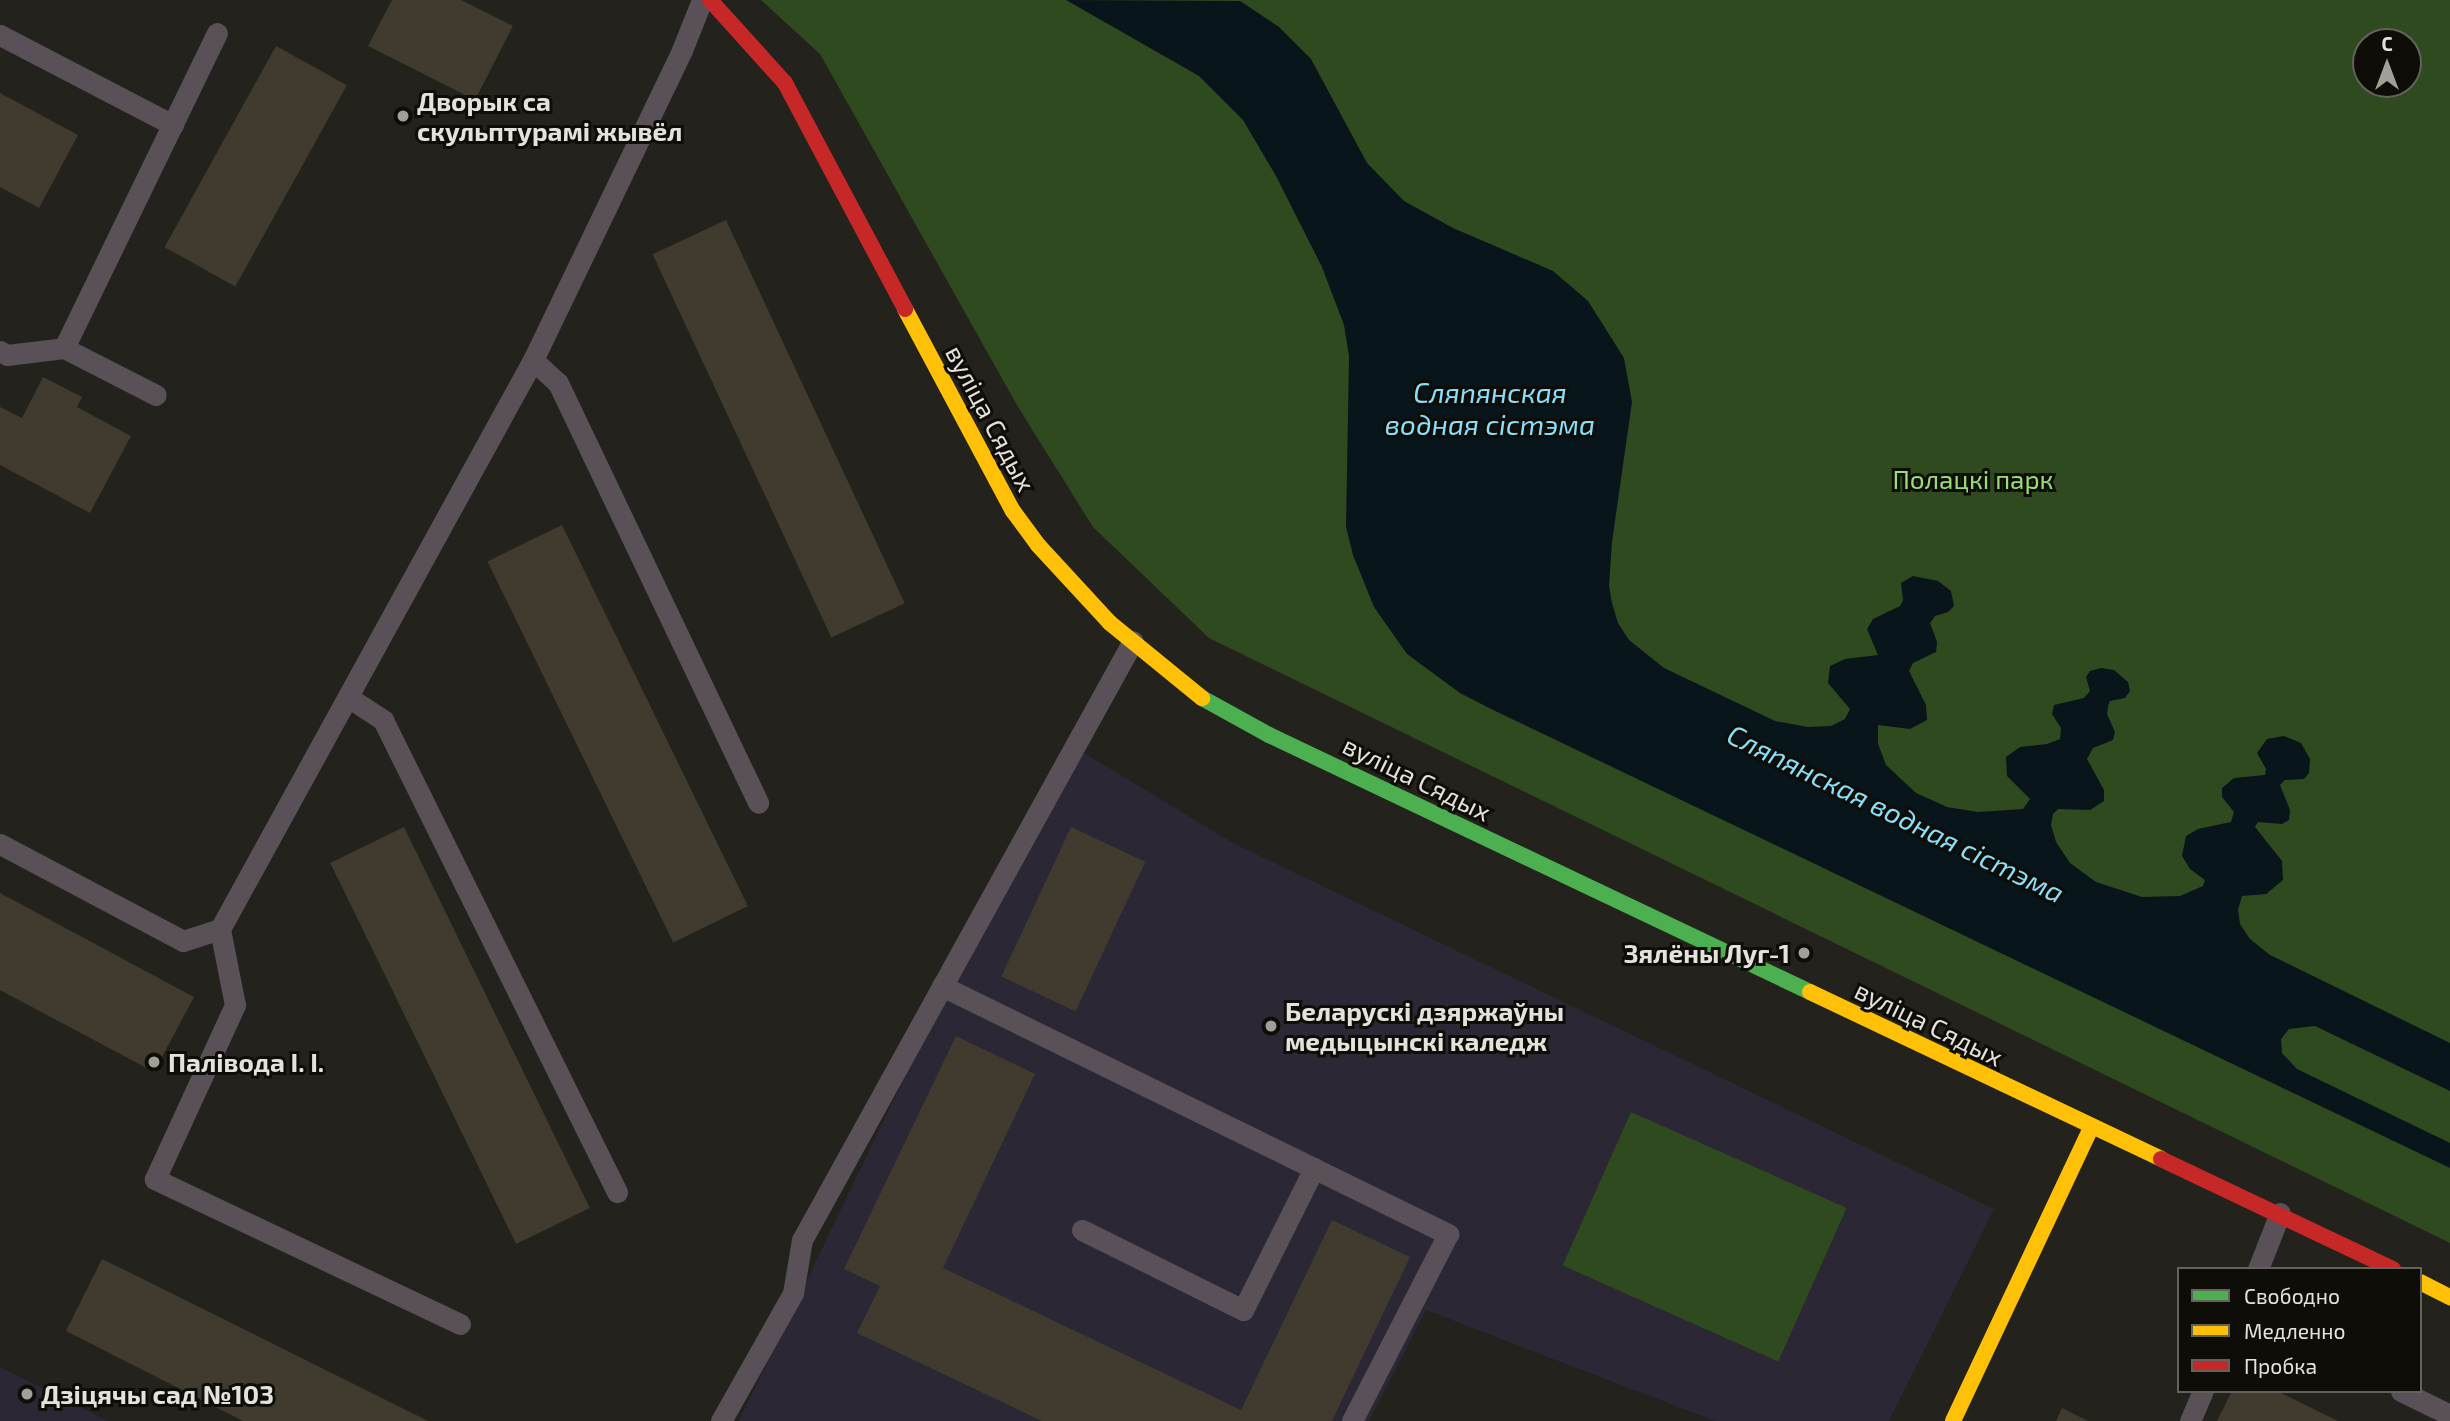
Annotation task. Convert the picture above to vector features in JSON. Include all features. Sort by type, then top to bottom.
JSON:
[{"type":"street","name":"вуліца Сядых","points":[[710,0],[785,83],[1013,511],[1038,545],[1103,615],[1191,692],[1269,735],[2091,1128],[2280,1213],[2389,1267]]},
{"type":"street","points":[[1953,1421],[2091,1128]]},
{"type":"street","points":[[2422,1283],[2450,1297]]},
{"type":"lane","points":[[460,1324],[155,1179],[235,1005],[220,929],[533,360],[682,50],[702,0]]},
{"type":"lane","points":[[64,348],[217,33]]},
{"type":"lane","points":[[0,35],[173,125]]},
{"type":"lane","points":[[0,351],[7,355],[64,348],[156,395]]},
{"type":"lane","points":[[533,360],[558,383],[758,803]]},
{"type":"lane","points":[[721,1421],[793,1293],[802,1240],[1133,641]]},
{"type":"lane","points":[[348,697],[383,720],[617,1192]]},
{"type":"lane","points":[[0,845],[183,941],[220,929]]},
{"type":"lane","points":[[942,986],[1448,1234],[1352,1421]]},
{"type":"lane","points":[[1082,1230],[1243,1310],[1314,1168]]},
{"type":"lane","points":[[2260,1267],[2280,1213]]},
{"type":"lane","points":[[2190,1421],[2202,1393]]},
{"type":"lane","points":[[2406,1393],[2450,1415]]},
{"type":"shaded area","name":"Беларускі дзяржаўны медыцынскі каледж","points":[[1066,742],[1233,843],[1994,1209],[1889,1421],[1715,1421],[1426,1310],[1369,1421],[739,1421]]},
{"type":"shaded area","name":"Дзіцячы сад №103","points":[[0,1367],[108,1421],[0,1421]]},
{"type":"green space","name":"Полацкі парк","points":[[761,0],[2450,0],[2450,1243],[1209,638],[1093,527],[1018,407],[820,54]]},
{"type":"green space","points":[[1631,1112],[1847,1208],[1778,1361],[1563,1265]]},
{"type":"water","name":"Сляпянская водная сістэма","points":[[1066,0],[1240,1],[1279,27],[1311,59],[1367,163],[1404,201],[1453,228],[1553,271],[1588,301],[1624,358],[1632,402],[1612,542],[1609,586],[1612,603],[1618,623],[1629,640],[1664,668],[1775,721],[1808,727],[1831,726],[1845,719],[1850,709],[1828,683],[1830,666],[1845,659],[1878,655],[1867,629],[1873,619],[1900,606],[1903,600],[1901,583],[1913,576],[1938,581],[1951,591],[1954,606],[1948,612],[1935,616],[1930,623],[1937,642],[1936,652],[1913,663],[1909,671],[1926,705],[1927,720],[1910,729],[1878,725],[1878,744],[1886,765],[1916,793],[1947,807],[1978,812],[2023,809],[2030,799],[2007,776],[2006,757],[2020,747],[2047,744],[2060,739],[2061,728],[2052,714],[2054,705],[2084,698],[2090,691],[2086,677],[2090,671],[2101,668],[2114,670],[2128,682],[2130,691],[2125,698],[2110,701],[2108,706],[2107,714],[2115,732],[2113,740],[2093,748],[2087,759],[2104,790],[2104,801],[2090,810],[2058,809],[2053,814],[2051,825],[2056,842],[2070,863],[2096,882],[2142,897],[2180,896],[2203,886],[2205,880],[2190,869],[2182,856],[2186,836],[2198,829],[2231,822],[2234,812],[2222,797],[2222,788],[2234,778],[2265,775],[2266,769],[2257,753],[2267,739],[2284,736],[2301,743],[2310,759],[2309,773],[2304,779],[2285,780],[2280,785],[2290,810],[2289,820],[2282,824],[2258,822],[2255,827],[2282,861],[2283,880],[2266,894],[2242,896],[2238,910],[2240,924],[2250,939],[2270,955],[2450,1043],[2450,1091],[2315,1026],[2289,1029],[2281,1039],[2282,1053],[2297,1069],[2450,1143],[2450,1168],[1491,709],[1460,693],[1407,654],[1374,607],[1353,555],[1346,527],[1349,356],[1344,325],[1322,267],[1276,176],[1243,120],[1199,76]]},
{"type":"building","points":[[392,0],[461,0],[513,26],[475,100],[368,46]]},
{"type":"building","points":[[276,46],[347,85],[235,286],[164,247]]},
{"type":"building","points":[[0,93],[78,135],[39,208],[0,187]]},
{"type":"building","points":[[726,220],[905,603],[831,638],[653,254]]},
{"type":"building","points":[[43,377],[82,397],[77,407],[131,436],[90,513],[0,465],[0,407],[22,418]]},
{"type":"building","points":[[562,525],[748,906],[673,942],[487,561]]},
{"type":"building","points":[[404,827],[590,1208],[516,1244],[330,863]]},
{"type":"building","points":[[1071,827],[1145,862],[1076,1011],[1001,977]]},
{"type":"building","points":[[0,893],[194,997],[154,1072],[0,990]]},
{"type":"building","points":[[956,1036],[1035,1074],[943,1268],[1241,1410],[1332,1220],[1410,1257],[1332,1421],[1042,1421],[857,1333],[880,1286],[844,1269]]},
{"type":"building","points":[[102,1259],[428,1421],[243,1421],[66,1331]]},
{"type":"building","points":[[2231,1393],[2281,1393],[2338,1421],[2217,1421]]},
{"type":"building","points":[[2062,1408],[2088,1421],[2056,1421]]},
{"type":"traffic: fast","points":[[1202,698],[1269,735],[1810,992]]},
{"type":"traffic: slow","points":[[905,309],[1013,511],[1038,545],[1110,623],[1202,698]]},
{"type":"traffic: slow","points":[[1810,992],[2161,1159]]},
{"type":"traffic: slow","points":[[1953,1421],[2091,1128]]},
{"type":"traffic: slow","points":[[2422,1283],[2450,1297]]},
{"type":"traffic: jam","points":[[710,0],[785,83],[905,309]]},
{"type":"traffic: jam","points":[[2161,1159],[2389,1267]]},
{"type":"place","name":"Дворык са скульптурамі жывёл","points":[[403,116]]},
{"type":"place","name":"Зялёны Луг-1","points":[[1804,953]]},
{"type":"place","name":"Беларускі дзяржаўны медыцынскі каледж","points":[[1271,1026]]},
{"type":"place","name":"Палівода І. І.","points":[[154,1062]]},
{"type":"place","name":"Дзіцячы сад №103","points":[[27,1394]]}]
